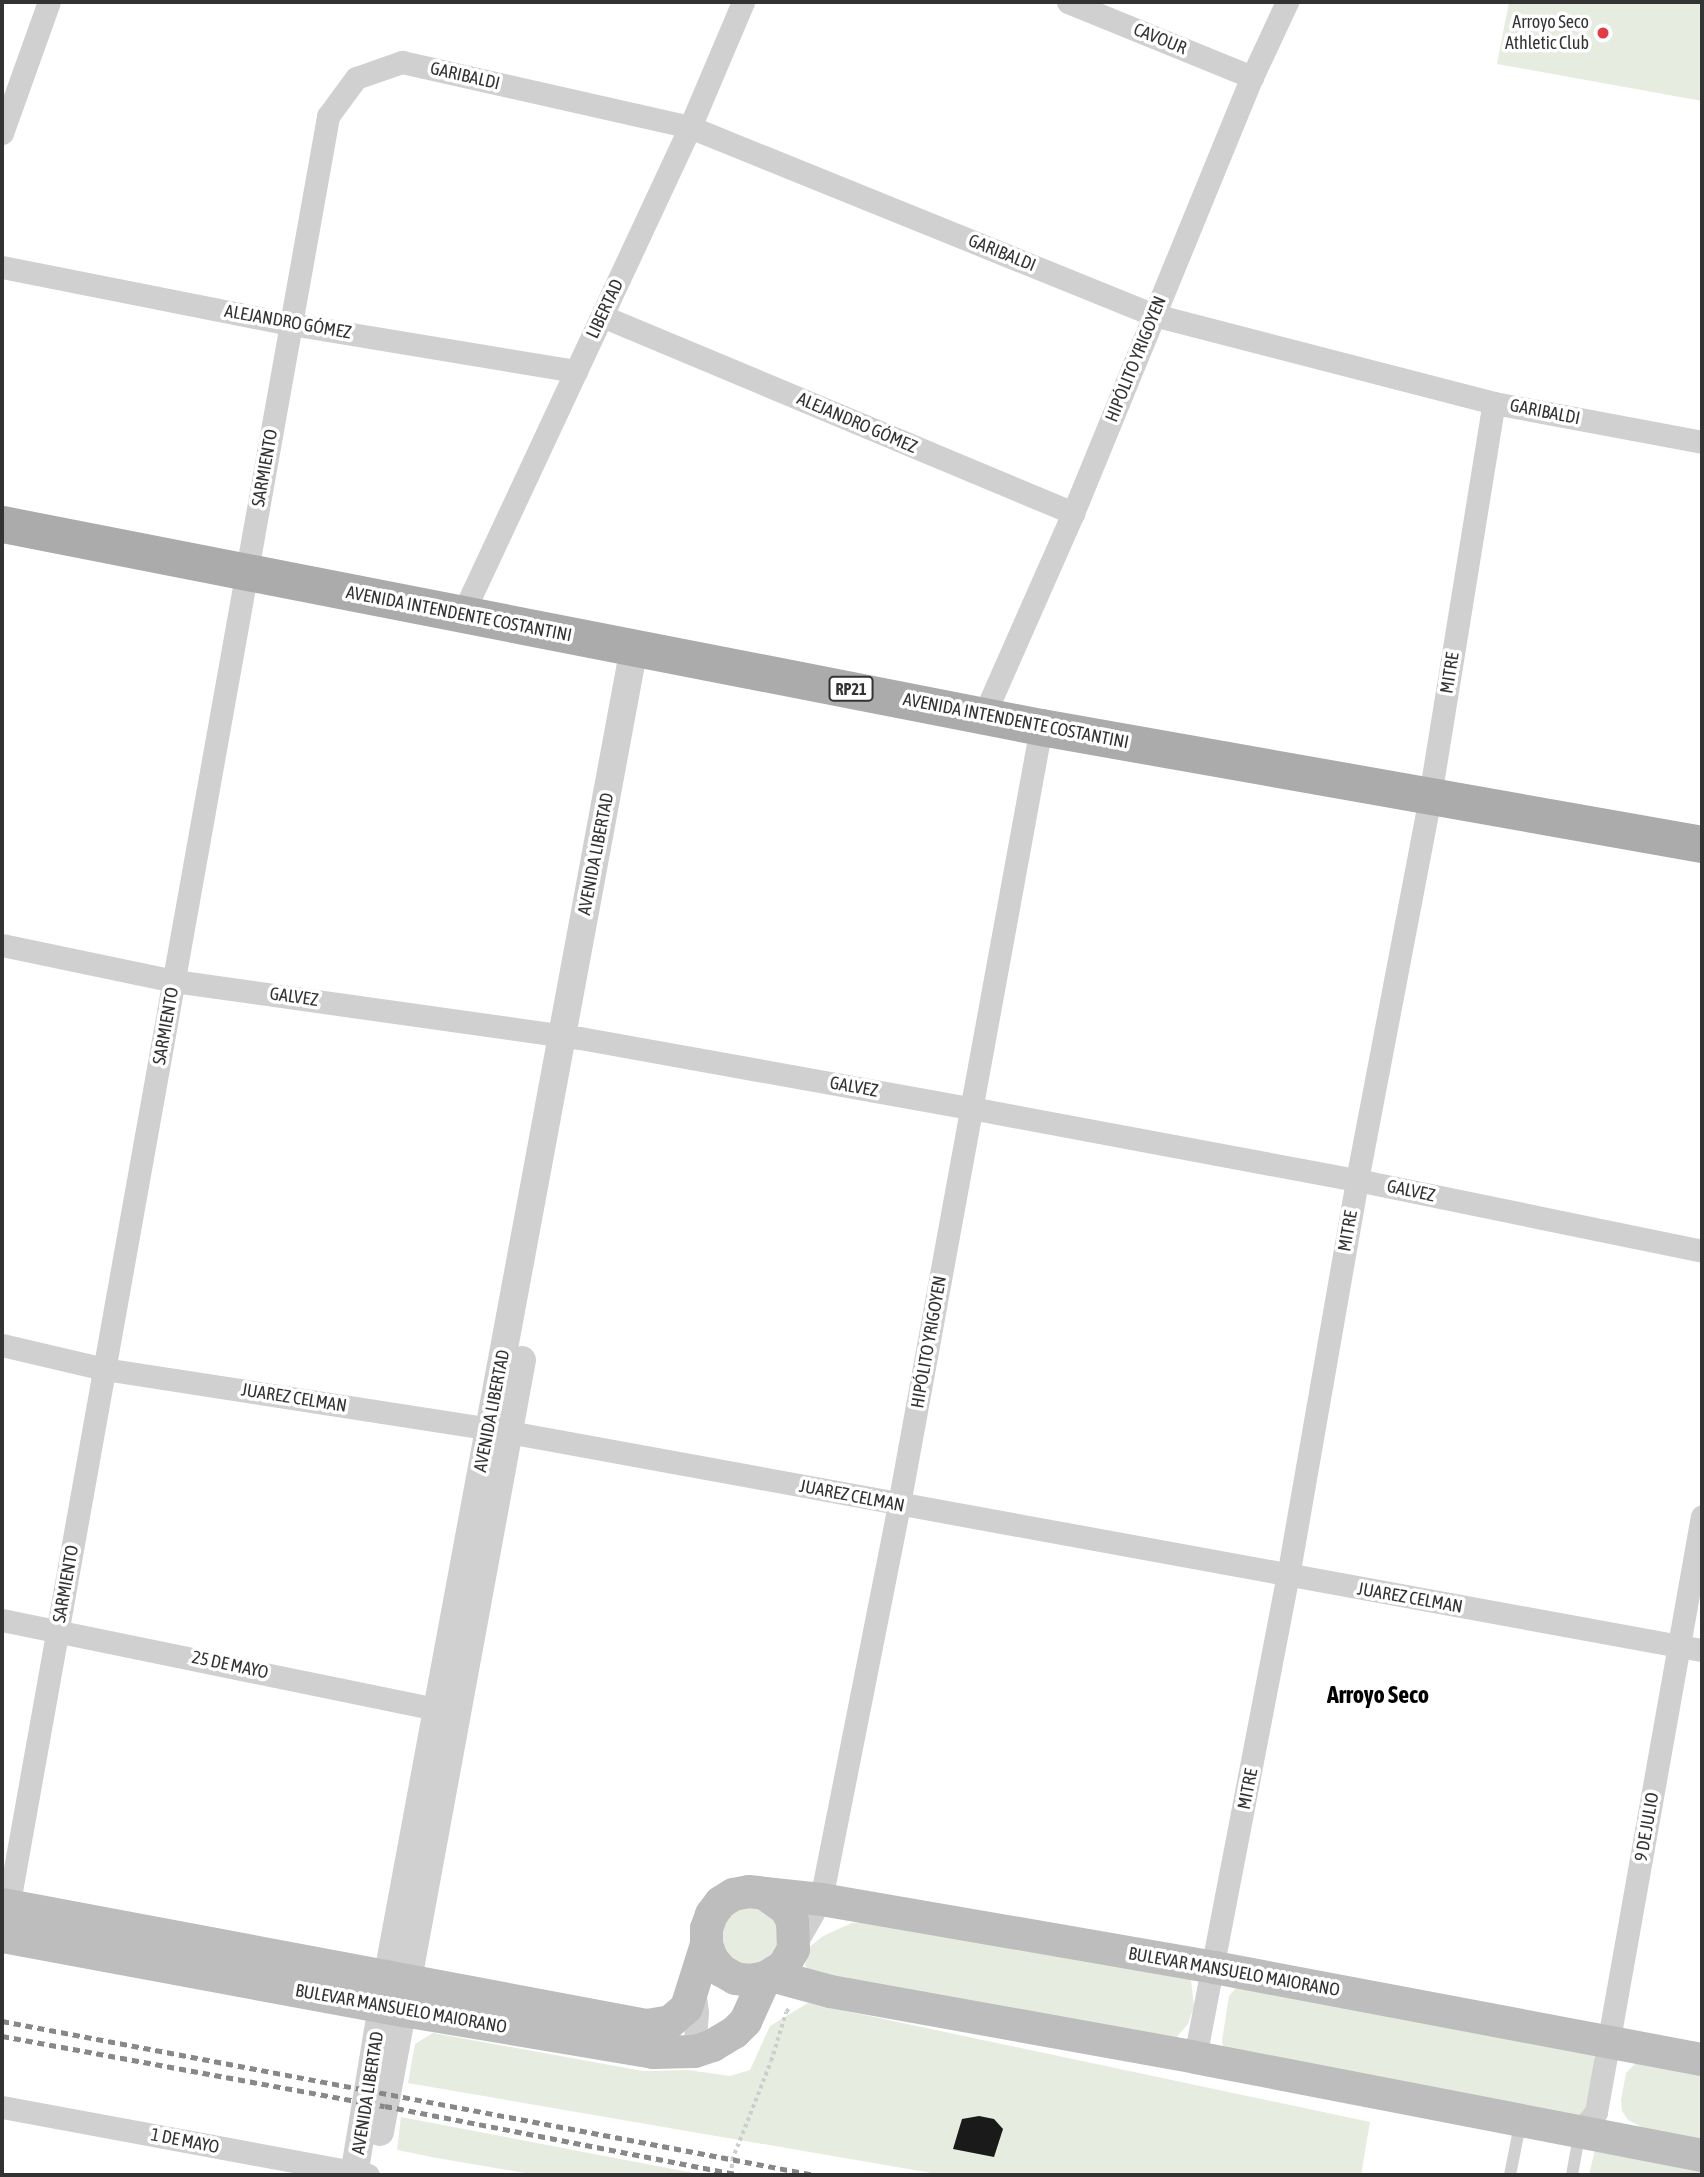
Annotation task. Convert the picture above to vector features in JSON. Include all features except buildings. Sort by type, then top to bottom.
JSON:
[{"type":"main road","name":"AVENIDA INTENDENTE COSTANTINI","points":[[2,524],[1041,727],[1702,844]]},
{"type":"main road","name":"BULEVAR MANSUELO MAIORANO","points":[[395,1994],[646,2025],[670,2021],[686,2007],[706,1944],[706,1928],[720,1902],[741,1891],[821,1899],[1214,1968],[1702,2059]]},
{"type":"main road","points":[[706,1944],[721,1970],[735,1978],[750,1980],[768,1976],[784,1964],[793,1949],[794,1928],[786,1909],[764,1893]]},
{"type":"main road","name":"BULEVAR MANSUELO MAIORANO","points":[[4,1920],[395,1994],[653,2052],[694,2051],[712,2045],[777,1996],[813,1987]]},
{"type":"main road","points":[[768,1976],[813,1987],[1195,2057],[1702,2155]]},
{"type":"main road","points":[[746,2021],[768,1976]]},
{"type":"street","points":[[2,133],[49,2]]},
{"type":"street","name":"LIBERTAD","points":[[462,615],[690,127],[743,2]]},
{"type":"street","name":"CAVOUR","points":[[1068,2],[1252,77]]},
{"type":"street","name":"HIPÓLITO YRIGOYEN","points":[[984,715],[1073,513],[1252,77],[1287,2]]},
{"type":"street","name":"GARIBALDI","points":[[328,116],[356,78],[402,62],[690,127],[1154,315],[1494,403],[1702,442]]},
{"type":"street","name":"SARMIENTO","points":[[4,1920],[328,116]]},
{"type":"street","name":"ALEJANDRO GÓMEZ","points":[[2,267],[291,324],[576,370]]},
{"type":"street","name":"ALEJANDRO GÓMEZ","points":[[602,316],[1073,513]]},
{"type":"street","name":"MITRE","points":[[1195,2057],[1288,1577],[1357,1180],[1430,796],[1494,403]]},
{"type":"street","name":"AVENIDA LIBERTAD","points":[[362,2175],[643,650]]},
{"type":"street","name":"HIPÓLITO YRIGOYEN","points":[[793,1949],[821,1899],[899,1504],[1041,727]]},
{"type":"street","name":"GALVEZ","points":[[2,945],[174,981],[571,1037],[971,1108],[1357,1180],[1702,1251]]},
{"type":"street","name":"JUAREZ CELMAN","points":[[2,1345],[104,1369],[499,1430],[1288,1577],[1702,1650]]},
{"type":"street","name":"9 DE JULIO","points":[[1580,2132],[1596,2112],[1702,1516]]},
{"type":"street","name":"25 DE MAYO","points":[[2,1620],[58,1629],[447,1711]]},
{"type":"street","points":[[694,1985],[697,2012],[694,2051]]},
{"type":"street","name":"1 DE MAYO","points":[[2,2107],[362,2175]]},
{"type":"lane","points":[[1510,2175],[1521,2120]]},
{"type":"lane","points":[[1572,2175],[1580,2132]]},
{"type":"path","points":[[731,2175],[732,2160],[771,2061],[786,2012],[813,1987]]},
{"type":"shaded area","name":"Arroyo Seco Athletic Club","points":[[1509,2],[1702,2],[1702,101],[1497,64]]},
{"type":"shaded area","points":[[739,1905],[767,1911],[778,1927],[777,1946],[772,1955],[756,1966],[728,1960],[718,1924]]},
{"type":"shaded area","points":[[882,1921],[1180,1971],[1191,1980],[1194,2007],[1188,2024],[1175,2039],[812,1977],[805,1965],[808,1948],[823,1936],[852,1923]]},
{"type":"shaded area","points":[[1236,1988],[1594,2055],[1596,2067],[1586,2110],[1577,2117],[1224,2052],[1222,2041],[1229,1996]]},
{"type":"shaded area","points":[[808,2003],[1370,2122],[1361,2175],[943,2175],[408,2083],[415,2044],[433,2033],[643,2071],[688,2070],[730,2076],[750,2070],[770,2026]]},
{"type":"shaded area","points":[[1636,2063],[1702,2068],[1702,2145],[1657,2135],[1628,2120],[1622,2111],[1621,2100],[1626,2073]]},
{"type":"shaded area","points":[[401,2117],[704,2175],[537,2175],[437,2158],[397,2150]]},
{"type":"shaded area","points":[[1596,2145],[1702,2165],[1702,2175],[1589,2175]]},
{"type":"railway","points":[[2,2021],[815,2175]]},
{"type":"railway","points":[[2,2036],[741,2175]]},
{"type":"place","name":"Arroyo Seco Athletic Club","points":[[1603,33]]},
{"type":"district","name":"Arroyo Seco","points":[[1378,1695]]}]
